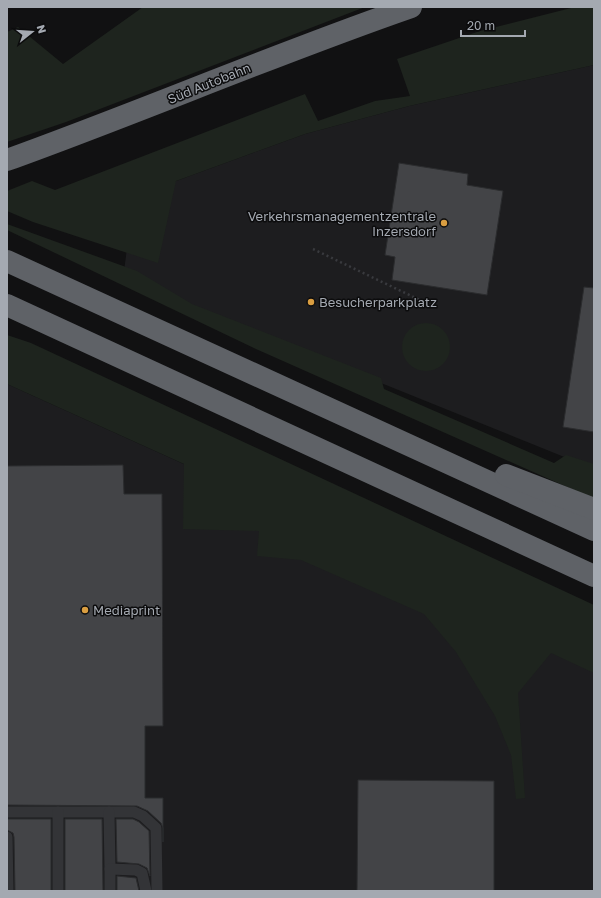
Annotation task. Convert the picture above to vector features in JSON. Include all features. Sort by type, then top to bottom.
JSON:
[{"type":"highway","name":"Süd Autobahn","points":[[7,160],[139,111],[290,51],[411,7]]},
{"type":"highway","points":[[7,261],[594,530]]},
{"type":"highway","points":[[7,305],[594,576]]},
{"type":"highway","points":[[406,443],[467,460],[594,509]]},
{"type":"lane","points":[[7,812],[134,812],[143,816],[156,828],[157,891]]},
{"type":"lane","points":[[58,812],[58,891]]},
{"type":"lane","points":[[110,812],[110,891]]},
{"type":"lane","points":[[7,837],[8,891]]},
{"type":"lane","points":[[110,869],[136,870],[142,873],[146,891]]},
{"type":"path","points":[[313,249],[424,302]]},
{"type":"shaded area","points":[[143,7],[365,7],[66,122],[7,142],[7,32],[18,27],[63,64]]},
{"type":"shaded area","points":[[575,7],[594,7],[594,65],[409,106],[305,134],[176,181],[158,263],[33,222],[7,211],[7,191],[32,181],[55,190],[305,94],[318,121],[375,101],[410,96],[397,59],[480,31]]},
{"type":"shaded area","points":[[594,65],[594,469],[123,279],[132,210],[176,181],[305,134],[409,106]]},
{"type":"shaded area","points":[[7,224],[137,271],[192,304],[381,378],[384,389],[554,463],[566,455],[594,464],[594,499],[256,349],[7,230]]},
{"type":"shaded area","points":[[421,323],[431,323],[440,327],[446,333],[449,338],[449,356],[440,367],[431,371],[421,371],[412,367],[406,361],[402,352],[402,342],[406,333],[412,327]]},
{"type":"shaded area","points":[[7,335],[31,343],[594,605],[594,673],[551,653],[518,693],[525,798],[516,799],[511,755],[495,716],[456,652],[424,614],[301,560],[257,556],[259,531],[183,529],[184,464],[7,384]]},
{"type":"shaded area","points":[[7,384],[197,470],[594,660],[594,891],[7,891]]},
{"type":"building","name":"Verkehrsmanagementzentrale Inzersdorf","points":[[399,163],[468,174],[467,185],[503,191],[487,295],[392,280],[395,257],[385,255]]},
{"type":"building","points":[[584,287],[594,288],[594,432],[563,427]]},
{"type":"building","name":"Mediaprint","points":[[123,465],[124,494],[162,494],[163,726],[145,726],[145,798],[163,798],[163,828],[161,823],[148,811],[137,806],[7,805],[7,466]]},
{"type":"building","points":[[358,780],[494,781],[494,891],[357,891]]},
{"type":"building","points":[[7,819],[51,819],[51,891],[15,891],[14,837],[13,833],[7,830]]},
{"type":"building","points":[[65,819],[102,819],[103,891],[65,891]]},
{"type":"building","points":[[116,819],[133,819],[149,831],[150,876],[147,868],[139,864],[117,862]]},
{"type":"building","points":[[117,876],[136,878],[139,891],[117,891]]},
{"type":"place","name":"Verkehrsmanagementzentrale Inzersdorf","points":[[444,223]]},
{"type":"place","name":"Besucherparkplatz","points":[[311,302]]},
{"type":"place","name":"Mediaprint","points":[[85,610]]}]
